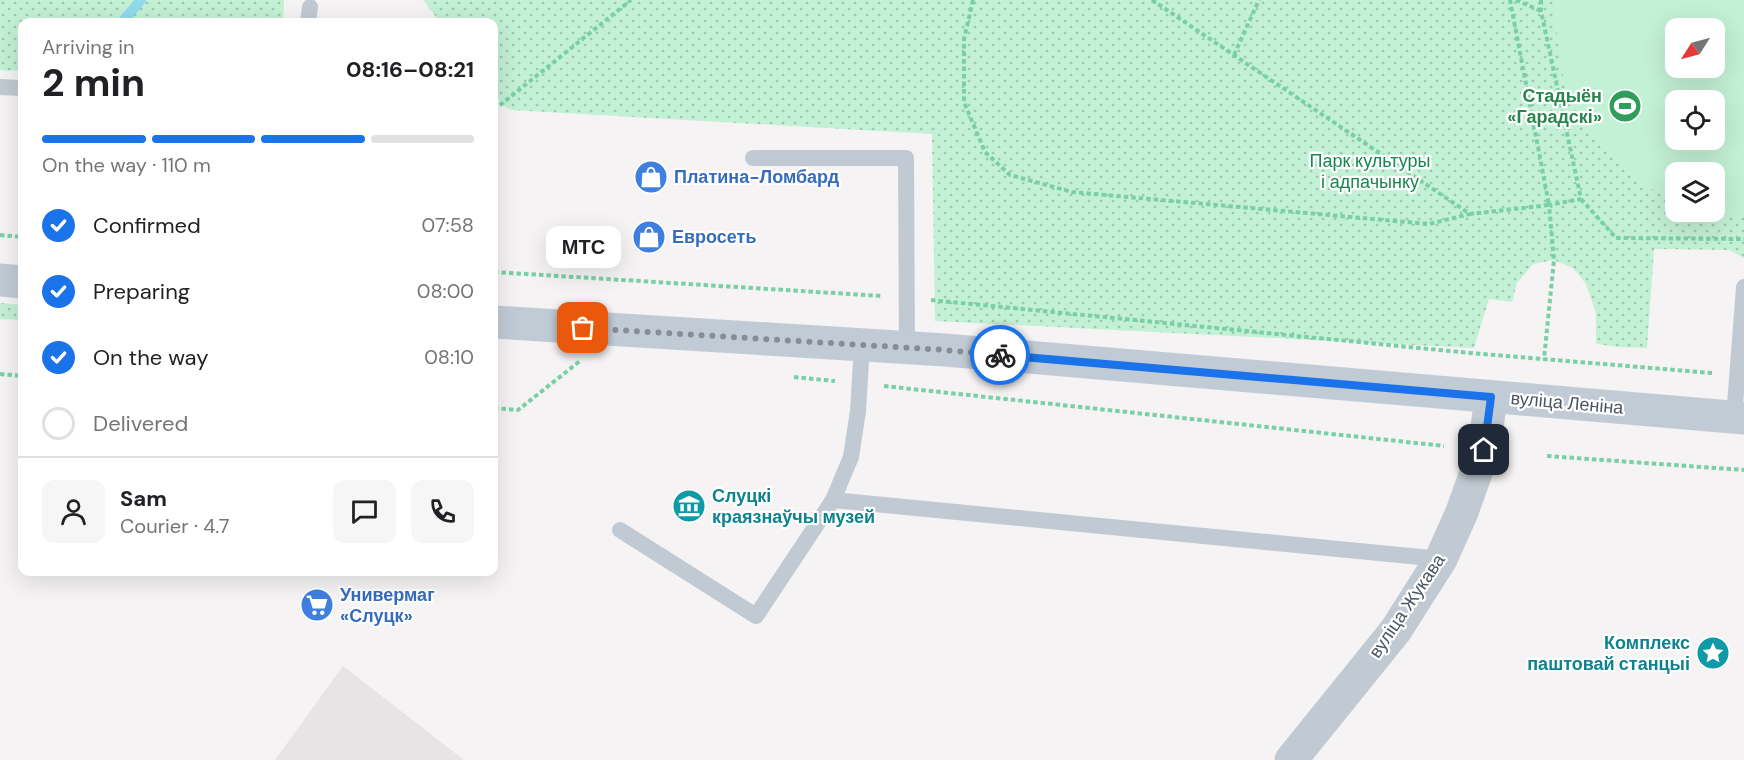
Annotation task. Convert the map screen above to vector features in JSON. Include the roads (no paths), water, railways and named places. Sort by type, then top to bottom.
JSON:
[{"type":"main road","points":[[0,280],[18,282]]},
{"type":"main road","name":"вуліца Леніна","points":[[498,322],[907,348],[1739,418]]},
{"type":"street","name":"вуліца Жукава","points":[[1291,760],[1396,630],[1441,559],[1462,512],[1484,450],[1491,397]]},
{"type":"lane","points":[[0,87],[18,88]]},
{"type":"lane","points":[[753,158],[906,158],[907,348]]},
{"type":"lane","points":[[1739,418],[1737,375],[1744,287]]},
{"type":"lane","points":[[620,530],[756,616],[833,500],[851,457],[858,411],[862,345]]},
{"type":"lane","points":[[833,500],[1441,559]]},
{"type":"waterway","points":[[125,18],[141,0]]},
{"type":"place","name":"Стадыён «Гарадскі»","points":[[1625,106]]},
{"type":"place","name":"Платина-Ломбард","points":[[651,177]]},
{"type":"place","name":"Евросеть","points":[[649,237]]},
{"type":"place","name":"МТС","points":[[583,328]]},
{"type":"place","name":"Слуцкі краязнаўчы музей","points":[[689,506]]},
{"type":"place","name":"Универмаг «Слуцк»","points":[[317,605]]},
{"type":"place","name":"Комплекс паштовай станцыі","points":[[1713,653]]},
{"type":"park label","name":"Парк культуры і адпачынку","points":[[1370,171]]}]
